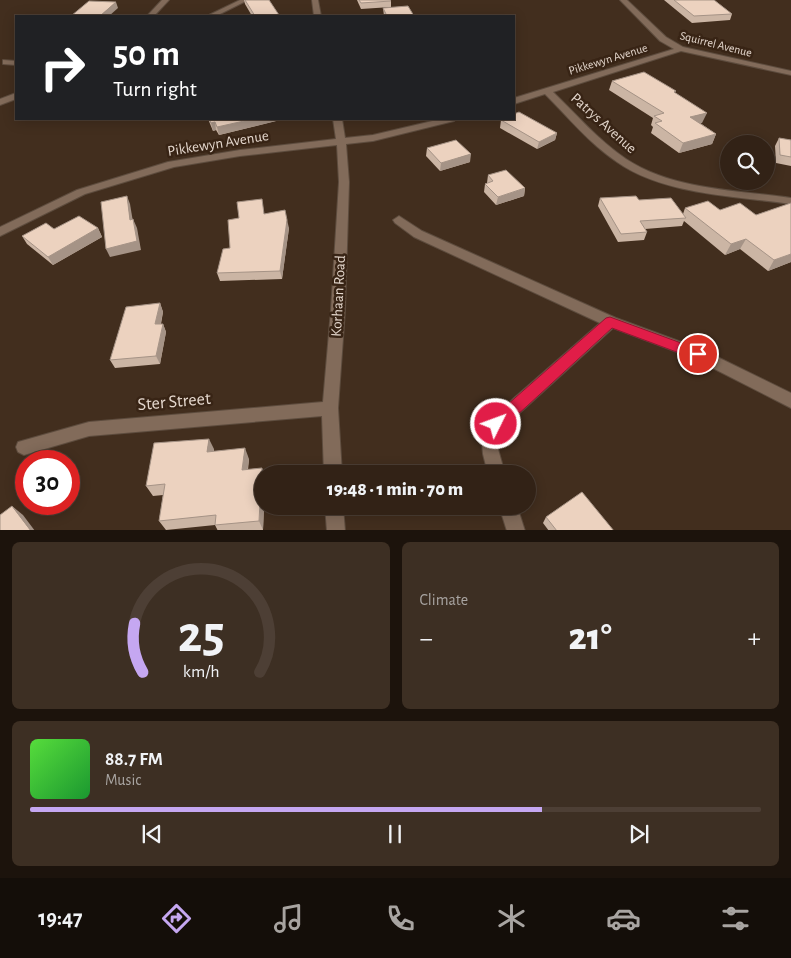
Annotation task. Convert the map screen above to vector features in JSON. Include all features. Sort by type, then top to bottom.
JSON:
[{"type":"street","points":[[151,15],[166,0]]},
{"type":"street","points":[[212,15],[245,0]]},
{"type":"street","points":[[315,0],[318,15]]},
{"type":"street","name":"Squirrel Avenue","points":[[623,0],[663,39],[681,49],[791,73]]},
{"type":"street","name":"Pikkewyn Avenue","points":[[515,101],[681,49]]},
{"type":"street","points":[[6,62],[15,63]]},
{"type":"street","name":"Patrys Avenue","points":[[547,91],[621,161],[639,171],[684,185],[791,201]]},
{"type":"street","points":[[0,102],[15,96]]},
{"type":"street","name":"Korhaan Road","points":[[333,465],[330,408],[338,310],[344,182],[337,120]]},
{"type":"street","name":"Pikkewyn Avenue","points":[[0,232],[81,192],[164,167],[232,154],[385,136],[447,120]]},
{"type":"street","points":[[399,220],[418,234],[610,322],[698,354],[791,401]]},
{"type":"street","points":[[494,465],[489,451],[490,436],[496,424],[610,322]]},
{"type":"street","name":"Ster Street","points":[[24,447],[89,430],[330,408]]},
{"type":"street","points":[[335,515],[336,530]]},
{"type":"street","points":[[511,515],[516,530]]},
{"type":"building","points":[[245,0],[269,0],[279,15],[254,15]]},
{"type":"building","points":[[359,0],[390,0],[391,1],[361,3]]},
{"type":"building","points":[[674,0],[714,0],[732,14],[694,16]]},
{"type":"building","points":[[89,1],[116,2],[101,15],[72,15]]},
{"type":"building","points":[[408,6],[413,15],[386,15],[383,8]]},
{"type":"building","points":[[644,72],[676,91],[674,92],[707,113],[690,117],[716,134],[683,143],[655,123],[662,121],[654,116],[664,113],[612,81]]},
{"type":"building","points":[[519,112],[557,133],[539,142],[501,120],[515,120],[515,114]]},
{"type":"building","points":[[210,120],[248,120],[217,127],[215,122],[211,123]]},
{"type":"building","points":[[779,138],[791,140],[791,157],[780,155]]},
{"type":"building","points":[[456,140],[471,154],[441,163],[427,148]]},
{"type":"building","points":[[506,170],[525,188],[498,197],[485,184],[493,181],[488,175]]},
{"type":"building","points":[[127,196],[130,220],[133,219],[137,241],[106,249],[101,202]]},
{"type":"building","points":[[636,196],[639,200],[671,198],[686,218],[640,221],[647,232],[621,234],[600,198]]},
{"type":"building","points":[[262,199],[264,214],[285,210],[287,220],[280,271],[217,273],[223,249],[230,248],[228,220],[239,218],[237,202]]},
{"type":"building","points":[[708,201],[720,210],[740,203],[756,215],[791,203],[791,254],[774,260],[746,239],[731,244],[685,208]]},
{"type":"building","points":[[79,216],[98,228],[48,257],[22,236],[46,223],[54,229]]},
{"type":"building","points":[[160,303],[155,324],[163,324],[156,356],[110,360],[126,307]]},
{"type":"building","points":[[209,439],[207,452],[245,448],[242,470],[254,469],[254,515],[259,515],[259,521],[215,525],[216,515],[159,521],[165,484],[146,486],[154,443]]},
{"type":"building","points":[[582,492],[613,530],[556,530],[546,517]]},
{"type":"building","points":[[12,506],[15,510],[15,515],[19,515],[30,530],[0,530],[0,515]]},
{"type":"route","points":[[496,424],[610,322],[648,334],[698,354]]}]
